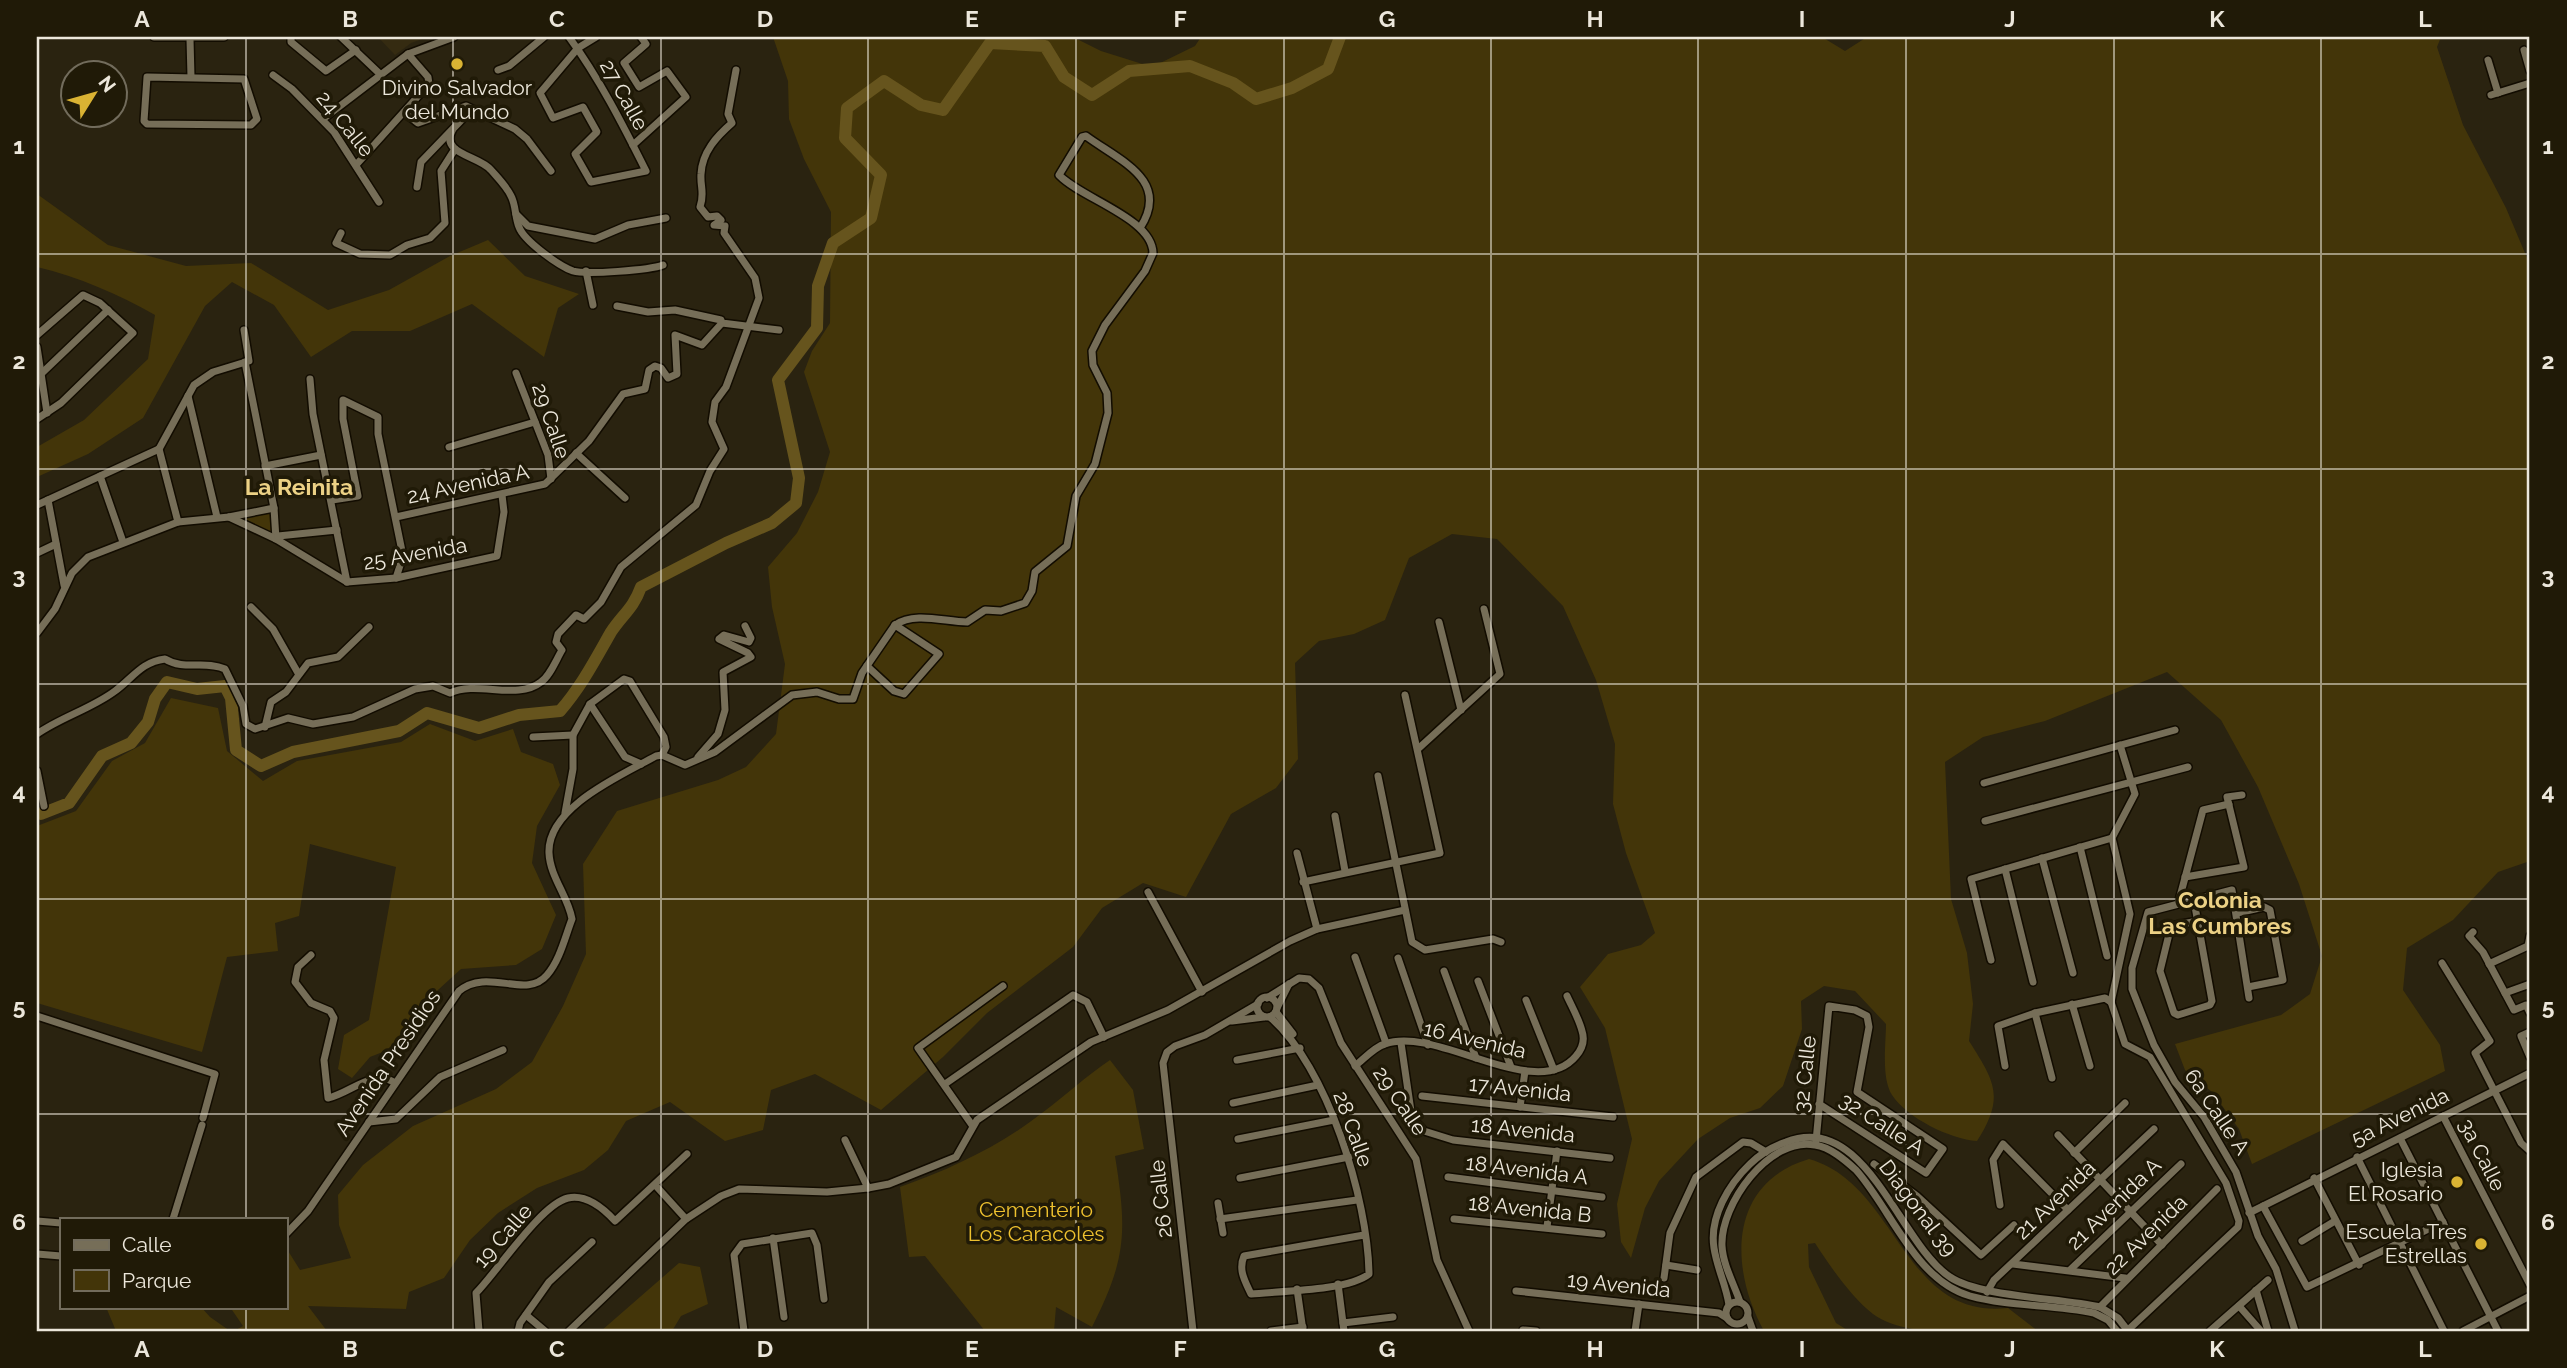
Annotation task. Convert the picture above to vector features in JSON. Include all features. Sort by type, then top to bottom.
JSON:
[{"type":"street","points":[[154,37],[224,37]]},
{"type":"street","points":[[291,37],[291,42],[324,70],[329,71],[356,50]]},
{"type":"street","points":[[341,37],[381,75]]},
{"type":"street","points":[[323,119],[408,54],[454,37]]},
{"type":"street","points":[[498,70],[509,66],[544,37]]},
{"type":"street","name":"27 Calle","points":[[569,37],[578,48],[646,171],[591,182],[575,154],[597,132],[583,107],[553,118],[540,93],[578,48]]},
{"type":"street","points":[[578,48],[596,37]]},
{"type":"street","points":[[190,39],[191,77]]},
{"type":"street","points":[[633,145],[686,97],[667,71],[639,87],[624,63],[643,40]]},
{"type":"street","points":[[2524,50],[2530,71]]},
{"type":"street","points":[[356,165],[405,113],[430,80],[408,54]]},
{"type":"street","points":[[2488,60],[2494,94],[2530,83]]},
{"type":"street","points":[[37,734],[60,718],[115,691],[144,664],[165,659],[175,666],[212,663],[225,669],[243,706],[246,724],[255,729],[288,718],[313,724],[353,718],[415,689],[433,686],[450,693],[463,687],[531,688],[543,681],[562,650],[556,642],[558,634],[576,615],[584,619],[601,602],[621,567],[700,500],[710,471],[724,449],[712,422],[715,402],[726,387],[759,298],[755,278],[724,233],[725,226],[714,225],[721,220],[717,216],[708,217],[700,207],[704,196],[701,176],[706,152],[720,131],[732,123],[728,114],[736,70]]},
{"type":"street","name":"24 Calle","points":[[273,75],[323,119],[379,202]]},
{"type":"street","points":[[147,77],[191,77],[244,79],[257,116],[251,125],[147,124],[144,121],[147,77]]},
{"type":"street","points":[[405,113],[418,123],[462,106],[515,129],[527,139],[551,171]]},
{"type":"street","points":[[417,187],[421,162],[471,110]]},
{"type":"street","points":[[452,131],[449,141],[455,149],[488,166],[512,196],[519,228],[526,239],[573,271],[649,270],[663,265]]},
{"type":"street","points":[[662,755],[681,765],[696,761],[715,752],[792,695],[817,692],[839,699],[853,699],[867,666],[895,625],[905,620],[933,618],[967,622],[985,610],[1004,611],[1025,603],[1032,591],[1035,572],[1066,549],[1076,496],[1095,464],[1108,413],[1107,393],[1093,365],[1092,351],[1105,326],[1151,262],[1153,246],[1140,228],[1059,175],[1082,137],[1086,136],[1145,179],[1152,196],[1149,211],[1140,228]]},
{"type":"street","points":[[341,233],[336,243],[360,254],[390,255],[407,244],[430,238],[445,223],[441,171],[455,149]]},
{"type":"street","points":[[516,213],[528,226],[595,239],[628,225],[666,218]]},
{"type":"street","points":[[586,271],[593,305]]},
{"type":"street","points":[[37,335],[81,295],[100,303],[133,332],[47,413],[37,419]]},
{"type":"street","points":[[617,306],[648,312],[675,310],[721,320],[722,323],[779,330]]},
{"type":"street","points":[[41,374],[108,310]]},
{"type":"street","name":"24 Avenida A","points":[[396,517],[538,487],[551,480],[589,441],[623,394],[645,389],[649,370],[655,366],[661,368],[668,378],[677,374],[675,335],[702,345],[722,323]]},
{"type":"street","points":[[244,330],[277,538],[337,530]]},
{"type":"street","points":[[37,347],[47,413]]},
{"type":"street","points":[[37,505],[159,449],[188,396],[202,378],[247,361]]},
{"type":"street","name":"29 Calle","points":[[516,373],[548,455],[551,480]]},
{"type":"street","points":[[310,379],[321,455],[347,582]]},
{"type":"street","points":[[188,396],[216,517]]},
{"type":"street","points":[[332,500],[358,496],[343,419],[343,400],[379,417],[378,434],[403,556],[396,578]]},
{"type":"street","points":[[449,447],[535,422]]},
{"type":"street","points":[[159,449],[178,522]]},
{"type":"street","name":"29 Calle","points":[[576,453],[625,498]]},
{"type":"street","points":[[265,466],[321,455]]},
{"type":"street","points":[[100,476],[123,542]]},
{"type":"street","name":"25 Avenida","points":[[229,517],[277,538],[347,582],[396,578],[497,556],[504,512],[502,495]]},
{"type":"street","points":[[48,500],[64,587]]},
{"type":"street","name":"25 Avenida","points":[[37,633],[55,609],[64,587],[81,562],[123,542],[178,522],[229,517],[274,508]]},
{"type":"street","points":[[37,552],[57,544]]},
{"type":"street","points":[[251,607],[272,629],[298,673]]},
{"type":"street","points":[[1419,748],[1500,674],[1484,609]]},
{"type":"street","points":[[1439,622],[1461,710]]},
{"type":"street","points":[[867,666],[894,691],[904,694],[939,654],[895,625]]},
{"type":"street","points":[[696,761],[718,734],[725,710],[723,672],[751,657],[719,639],[724,635],[749,642],[751,638],[746,626]]},
{"type":"street","points":[[265,727],[271,702],[286,692],[308,663],[338,657],[369,627]]},
{"type":"street","points":[[533,737],[573,735],[590,704],[616,682],[627,679],[664,737],[666,747],[662,755],[641,764],[565,813]]},
{"type":"street","points":[[1303,882],[1440,853],[1419,748],[1405,695]]},
{"type":"street","points":[[590,704],[625,757],[641,764]]},
{"type":"street","points":[[1984,783],[2175,730]]},
{"type":"street","name":"Avenida Presidios","points":[[287,1234],[308,1212],[458,991],[467,984],[496,979],[527,986],[545,978],[552,968],[572,919],[549,853],[555,828],[565,813],[573,769],[573,735]]},
{"type":"street","points":[[2100,1307],[2118,1318],[2128,1331],[2238,1227],[2239,1221],[2226,1183],[2150,1058],[2125,1044],[2111,1002],[2130,914],[2112,838],[2135,794],[2120,745]]},
{"type":"street","points":[[1985,821],[2188,767]]},
{"type":"street","points":[[37,771],[44,806]]},
{"type":"street","points":[[1378,776],[1412,942],[1418,948],[1441,949],[1493,939],[1501,942]]},
{"type":"street","points":[[2185,877],[2244,867],[2227,797],[2242,795]]},
{"type":"street","points":[[2229,804],[2203,810],[2178,904],[2232,890],[2249,998]]},
{"type":"street","points":[[1335,816],[1345,871]]},
{"type":"street","points":[[1991,960],[1971,879],[2112,838]]},
{"type":"street","points":[[2080,847],[2107,956]]},
{"type":"street","points":[[1297,853],[1317,929]]},
{"type":"street","points":[[2042,858],[2073,973]]},
{"type":"street","points":[[2005,869],[2033,982]]},
{"type":"street","points":[[1148,892],[1202,992]]},
{"type":"street","points":[[2194,901],[2198,921],[2212,1001],[2210,1005],[2178,1015],[2174,1013],[2160,971],[2171,926],[2198,921]]},
{"type":"street","name":"6a Calle A","points":[[2178,904],[2148,912],[2132,968],[2133,989],[2159,1054],[2175,1082],[2204,1117],[2236,1172],[2249,1213],[2276,1269],[2295,1331]]},
{"type":"street","points":[[2237,913],[2264,908],[2270,910],[2283,980],[2248,987]]},
{"type":"street","points":[[569,1331],[685,1219],[721,1196],[739,1189],[827,1192],[868,1188],[889,1184],[956,1157],[972,1125],[1081,1048],[1202,992],[1290,941],[1317,929],[1405,910]]},
{"type":"street","points":[[2473,932],[2469,936],[2489,964],[2514,1010],[2526,1005],[2530,1013]]},
{"type":"street","points":[[2489,964],[2528,946],[2530,936]]},
{"type":"street","points":[[311,955],[298,967],[295,982],[312,1003],[330,1011],[334,1018],[324,1060],[328,1098],[377,1077],[388,1078],[395,1083]]},
{"type":"street","points":[[1355,1066],[1386,1043],[1356,957]]},
{"type":"street","points":[[1398,958],[1428,1045]]},
{"type":"street","points":[[2442,963],[2490,1041],[2475,1052],[2521,1143],[2530,1151]]},
{"type":"street","points":[[1444,971],[1476,1058]]},
{"type":"street","name":"29 Calle","points":[[1289,984],[1299,978],[1309,979],[1319,988],[1341,1043],[1416,1159],[1437,1260],[1469,1331]]},
{"type":"street","points":[[1478,981],[1511,1067]]},
{"type":"street","points":[[1228,1021],[1289,984]]},
{"type":"street","points":[[1228,1021],[1272,1013],[1289,984]]},
{"type":"street","points":[[2505,993],[2530,984]]},
{"type":"street","points":[[972,1125],[919,1051],[919,1046],[1003,986]]},
{"type":"street","points":[[945,1084],[1073,995],[1087,1002],[1104,1037]]},
{"type":"street","name":"16 Avenida","points":[[1386,1043],[1428,1045],[1525,1071],[1554,1070],[1572,1060],[1583,1043],[1583,1032],[1567,996]]},
{"type":"street","name":"28 Calle","points":[[1267,998],[1274,1000],[1272,1013],[1298,1045],[1349,1157],[1364,1235],[1368,1274],[1362,1280],[1338,1284]]},
{"type":"street","points":[[2005,1066],[1998,1026],[2072,1004],[2105,998],[2111,1002]]},
{"type":"street","points":[[1526,1000],[1554,1070]]},
{"type":"street","points":[[1258,1004],[1258,1012],[1272,1013]]},
{"type":"street","points":[[2072,1004],[2090,1066]]},
{"type":"street","name":"32 Calle","points":[[1816,1140],[1829,1006],[1855,1010],[1867,1016],[1869,1027],[1857,1092],[1943,1149],[1926,1173]]},
{"type":"street","points":[[2035,1013],[2052,1078]]},
{"type":"street","points":[[37,1016],[215,1074],[173,1218]]},
{"type":"street","name":"26 Calle","points":[[1193,1331],[1163,1063],[1167,1052],[1174,1046],[1228,1021]]},
{"type":"street","points":[[2530,1032],[2521,1036],[2530,1056]]},
{"type":"street","name":"18 Avenida","points":[[1401,1043],[1412,1118],[1433,1136],[1610,1158]]},
{"type":"street","points":[[1237,1060],[1298,1045]]},
{"type":"street","points":[[369,1122],[396,1119],[440,1077],[503,1050]]},
{"type":"street","points":[[1520,1107],[1525,1071]]},
{"type":"street","name":"5a Avenida","points":[[2249,1213],[2314,1178],[2530,1073]]},
{"type":"street","points":[[1233,1103],[1318,1085]]},
{"type":"street","name":"17 Avenida","points":[[1422,1096],[1613,1117]]},
{"type":"street","points":[[2074,1153],[2125,1103]]},
{"type":"street","name":"32 Calle A","points":[[1819,1104],[1926,1173]]},
{"type":"street","name":"3a Calle","points":[[2442,1116],[2530,1285]]},
{"type":"street","points":[[1238,1139],[1334,1120]]},
{"type":"street","name":"21 Avenida","points":[[1987,1294],[1994,1280],[2013,1265],[2154,1129]]},
{"type":"street","points":[[2058,1135],[2162,1245]]},
{"type":"street","points":[[2399,1138],[2498,1331]]},
{"type":"street","points":[[845,1140],[868,1188]]},
{"type":"street","points":[[1748,1316],[1737,1328],[1725,1312],[1713,1245],[1715,1223],[1731,1186],[1765,1151],[1790,1140],[1816,1140]]},
{"type":"street","points":[[1753,1331],[1748,1308],[1740,1302],[1725,1261],[1722,1245],[1725,1224],[1739,1191],[1770,1158],[1792,1147],[1816,1140]]},
{"type":"street","name":"Diagonal 39","points":[[1816,1140],[1848,1152],[1862,1164],[1943,1272],[1987,1294],[2094,1313],[2108,1320],[2118,1331]]},
{"type":"street","name":"Diagonal 39","points":[[1816,1140],[1856,1170],[1937,1278],[1957,1291],[2100,1307]]},
{"type":"street","points":[[1664,1278],[1670,1233],[1696,1177],[1747,1142],[1765,1151],[1770,1158]]},
{"type":"street","points":[[2000,1205],[1993,1160],[2003,1144],[2068,1210]]},
{"type":"street","points":[[1547,1227],[1557,1151]]},
{"type":"street","name":"19 Calle","points":[[480,1331],[476,1293],[523,1236],[558,1201],[570,1197],[583,1199],[598,1206],[615,1221],[687,1154]]},
{"type":"street","points":[[1240,1178],[1349,1157]]},
{"type":"street","points":[[2357,1157],[2444,1331]]},
{"type":"street","points":[[1874,1164],[1917,1196],[1981,1255],[2014,1225]]},
{"type":"street","name":"21 Avenida A","points":[[2071,1269],[2181,1164]]},
{"type":"street","name":"18 Avenida A","points":[[1448,1177],[1602,1196]]},
{"type":"street","points":[[2314,1178],[2359,1265]]},
{"type":"street","points":[[1884,1191],[1894,1180]]},
{"type":"street","points":[[656,1185],[685,1219]]},
{"type":"street","name":"22 Avenida","points":[[2100,1307],[2125,1278],[2217,1189]]},
{"type":"street","points":[[1220,1219],[1357,1200]]},
{"type":"street","points":[[1218,1203],[1223,1233]]},
{"type":"street","points":[[2263,1206],[2304,1284],[2310,1287],[2442,1222]]},
{"type":"street","name":"18 Avenida B","points":[[1454,1219],[1602,1234]]},
{"type":"street","points":[[37,1222],[60,1223]]},
{"type":"street","points":[[2302,1241],[2335,1222]]},
{"type":"street","points":[[744,1331],[735,1250],[743,1244],[812,1233],[817,1245],[824,1299]]},
{"type":"street","points":[[1364,1235],[1244,1256],[1240,1266],[1251,1294],[1338,1284],[1343,1327],[1393,1317]]},
{"type":"street","points":[[773,1238],[785,1317]]},
{"type":"street","points":[[518,1331],[549,1282],[592,1242]]},
{"type":"street","points":[[37,1254],[60,1256]]},
{"type":"street","points":[[1666,1265],[1697,1270]]},
{"type":"street","points":[[2013,1265],[2071,1269],[2125,1278]]},
{"type":"street","points":[[2212,1331],[2268,1280]]},
{"type":"street","points":[[1271,1331],[1303,1329],[1297,1289]]},
{"type":"street","points":[[2256,1290],[2268,1331]]},
{"type":"street","name":"19 Avenida","points":[[1516,1292],[1725,1312]]},
{"type":"street","points":[[2463,1331],[2530,1296]]},
{"type":"street","points":[[1725,1312],[1740,1302]]},
{"type":"street","points":[[1635,1331],[1639,1304]]},
{"type":"street","points":[[2239,1306],[2261,1331]]},
{"type":"street","points":[[526,1315],[545,1331]]},
{"type":"street","points":[[1523,1329],[1536,1331]]},
{"type":"shaded area","points":[[378,37],[428,37],[411,43],[395,55]]},
{"type":"green space","points":[[773,37],[1073,37],[1101,51],[1152,67],[1195,46],[1201,37],[1822,37],[1845,51],[1867,37],[2441,37],[2437,47],[2463,125],[2506,208],[2530,265],[2530,861],[2498,872],[2453,920],[2407,948],[2403,990],[2440,1045],[2445,1071],[2252,1164],[2239,1129],[2212,1092],[2185,1070],[2175,1044],[2281,1015],[2310,994],[2322,956],[2299,884],[2258,787],[2221,720],[2167,672],[2045,721],[1983,737],[1945,762],[1951,899],[1967,953],[1973,1004],[1969,1041],[1990,1079],[1994,1101],[1986,1126],[1977,1141],[1942,1132],[1918,1119],[1899,1103],[1892,1095],[1886,1079],[1886,1024],[1855,991],[1824,986],[1801,1001],[1802,1029],[1783,1086],[1760,1108],[1730,1118],[1698,1139],[1659,1181],[1645,1208],[1631,1258],[1621,1242],[1617,1204],[1632,1139],[1605,1028],[1580,987],[1608,954],[1641,945],[1655,933],[1626,853],[1613,804],[1615,744],[1596,680],[1563,606],[1497,539],[1452,534],[1409,558],[1385,620],[1354,634],[1319,641],[1295,663],[1298,759],[1276,788],[1231,814],[1186,897],[1143,883],[1102,908],[1073,947],[987,1013],[943,1057],[881,1110],[815,1074],[771,1090],[763,1130],[725,1141],[670,1102],[626,1121],[608,1150],[584,1170],[537,1188],[498,1213],[470,1240],[444,1278],[409,1292],[406,1309],[308,1306],[327,1331],[234,1331],[243,1326],[231,1308],[287,1308],[287,1249],[300,1270],[351,1258],[339,1225],[338,1195],[363,1165],[413,1126],[496,1089],[532,1062],[563,1006],[586,954],[583,864],[617,811],[718,780],[746,767],[776,734],[785,664],[772,607],[768,567],[797,533],[818,492],[830,452],[804,372],[812,351],[830,323],[831,212],[804,159],[789,119],[788,81]]},
{"type":"green space","points":[[37,194],[108,245],[186,266],[251,263],[328,310],[389,290],[450,256],[488,240],[525,276],[579,294],[558,308],[544,357],[472,304],[410,331],[352,331],[311,357],[274,305],[232,282],[205,306],[143,418],[88,454],[37,477],[37,447],[84,420],[148,359],[155,315],[98,287],[37,267]]},
{"type":"green space","points":[[270,511],[274,534],[241,517]]},
{"type":"green space","points":[[171,698],[218,708],[227,751],[263,781],[297,761],[401,742],[430,724],[475,741],[513,729],[521,752],[553,764],[560,785],[537,826],[532,863],[556,915],[542,949],[516,965],[461,969],[427,1000],[403,1044],[370,1057],[352,1078],[338,1069],[344,1035],[369,1020],[396,867],[310,844],[299,916],[275,923],[278,951],[227,957],[202,1052],[37,1003],[37,826],[76,811],[112,761],[145,743]]},
{"type":"green space","name":"Cementerio Los Caracoles","points":[[1110,1060],[1133,1090],[1144,1149],[1115,1156],[1121,1205],[1121,1244],[1118,1262],[1104,1303],[1092,1327],[1056,1307],[1054,1331],[985,1331],[925,1256],[909,1257],[900,1187],[956,1164],[1009,1136]]},
{"type":"green space","points":[[1809,1159],[1839,1173],[1863,1195],[1922,1273],[1945,1293],[1973,1306],[2008,1308],[2038,1331],[1952,1333],[1908,1328],[1889,1322],[1873,1314],[1857,1299],[1815,1243],[1808,1244],[1809,1267],[1836,1323],[1849,1331],[1764,1331],[1745,1281],[1743,1230],[1750,1207],[1763,1187],[1782,1171]]},
{"type":"green space","points":[[679,1263],[700,1267],[708,1304],[681,1316],[672,1331],[601,1331]]},
{"type":"green space","points":[[106,1308],[202,1308],[230,1331],[116,1331]]},
{"type":"waterway","points":[[37,810],[41,814],[69,803],[102,756],[131,743],[148,722],[155,699],[167,682],[197,689],[225,686],[231,698],[236,750],[261,766],[293,752],[399,731],[427,713],[479,728],[519,715],[560,711],[581,683],[611,632],[635,601],[641,587],[726,543],[772,523],[796,503],[799,478],[778,380],[817,328],[818,286],[833,243],[871,218],[881,175],[845,138],[847,108],[884,81],[921,105],[943,110],[990,43],[1045,46],[1064,77],[1092,95],[1129,71],[1190,66],[1233,83],[1256,99],[1292,88],[1328,69],[1340,37]]},
{"type":"place","name":"Divino Salvador del Mundo","points":[[457,64]]},
{"type":"place","name":"Iglesia El Rosario","points":[[2457,1182]]},
{"type":"place","name":"Escuela Tres Estrellas","points":[[2481,1244]]},
{"type":"district","name":"La Reinita","points":[[299,487]]},
{"type":"district","name":"Colonia Las Cumbres","points":[[2220,913]]}]
